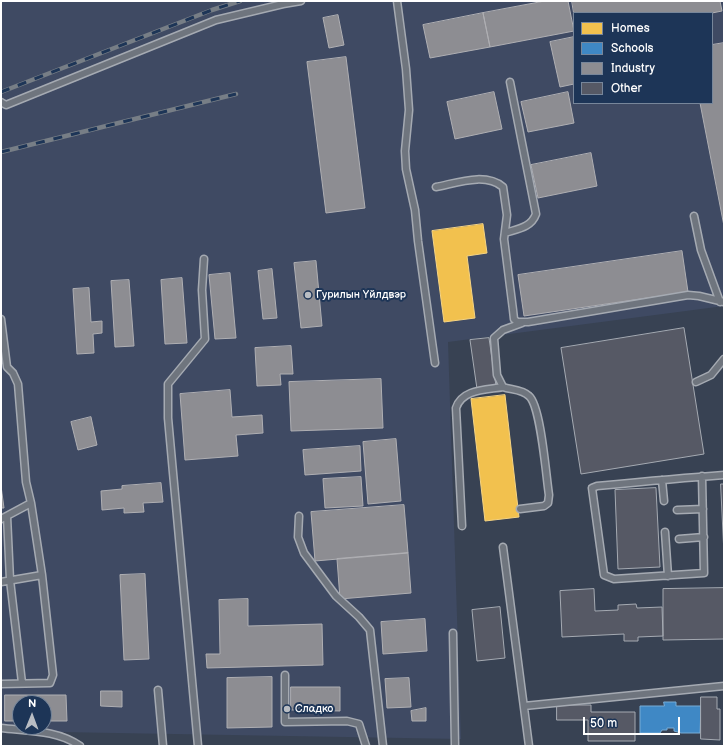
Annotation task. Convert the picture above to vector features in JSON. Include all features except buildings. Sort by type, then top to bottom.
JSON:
[{"type":"lane","points":[[1,102],[6,105],[216,20],[301,1]]},
{"type":"lane","points":[[397,1],[406,70],[409,110],[405,151],[406,169],[415,210],[435,363]]},
{"type":"lane","points":[[505,233],[527,226],[534,220],[536,214],[510,82]]},
{"type":"lane","points":[[436,187],[484,179],[499,184],[503,187],[505,193],[506,215],[505,233],[514,319],[522,323]]},
{"type":"lane","points":[[694,216],[701,250],[722,302]]},
{"type":"lane","points":[[198,746],[168,418],[168,384],[205,339],[202,290],[204,259]]},
{"type":"lane","points":[[503,387],[497,375],[494,338],[503,330],[522,323],[688,295],[699,296],[722,302]]},
{"type":"lane","points":[[1,319],[4,367],[13,374],[18,384],[26,482],[31,503],[42,575],[53,675],[50,683],[1,684]]},
{"type":"lane","points":[[696,382],[711,376],[724,360]]},
{"type":"lane","points":[[462,526],[456,408],[458,400],[466,394],[503,387],[525,393],[532,399],[540,430],[549,495],[548,502],[544,506],[520,509]]},
{"type":"lane","points":[[702,476],[704,573],[614,580],[604,575],[591,492],[592,488],[597,486],[702,476],[724,475]]},
{"type":"lane","points":[[662,480],[664,501]]},
{"type":"lane","points":[[22,683],[4,518],[31,503]]},
{"type":"lane","points":[[677,510],[703,508]]},
{"type":"lane","points":[[299,516],[298,537],[304,554],[336,596],[360,617],[370,630],[383,746]]},
{"type":"lane","points":[[665,532],[668,576]]},
{"type":"lane","points":[[680,540],[704,537]]},
{"type":"lane","points":[[503,547],[529,746]]},
{"type":"lane","points":[[1,582],[42,575]]},
{"type":"lane","points":[[453,633],[455,746]]},
{"type":"lane","points":[[285,675],[285,722],[347,720],[359,724],[366,746]]},
{"type":"lane","points":[[524,706],[724,686]]},
{"type":"lane","points":[[158,690],[164,746]]},
{"type":"lane","points":[[1,728],[58,734],[69,738],[80,746]]},
{"type":"shaded area","points":[[1,1],[724,1],[724,306],[448,342],[461,739],[52,732],[52,695],[12,695],[12,731],[1,731]]},
{"type":"railway","points":[[1,92],[212,10],[240,1]]},
{"type":"railway","points":[[1,152],[236,94]]},
{"type":"place","name":"Гурилын Үйлдвэр","points":[[308,295]]},
{"type":"place","name":"Сладко","points":[[287,709]]}]
